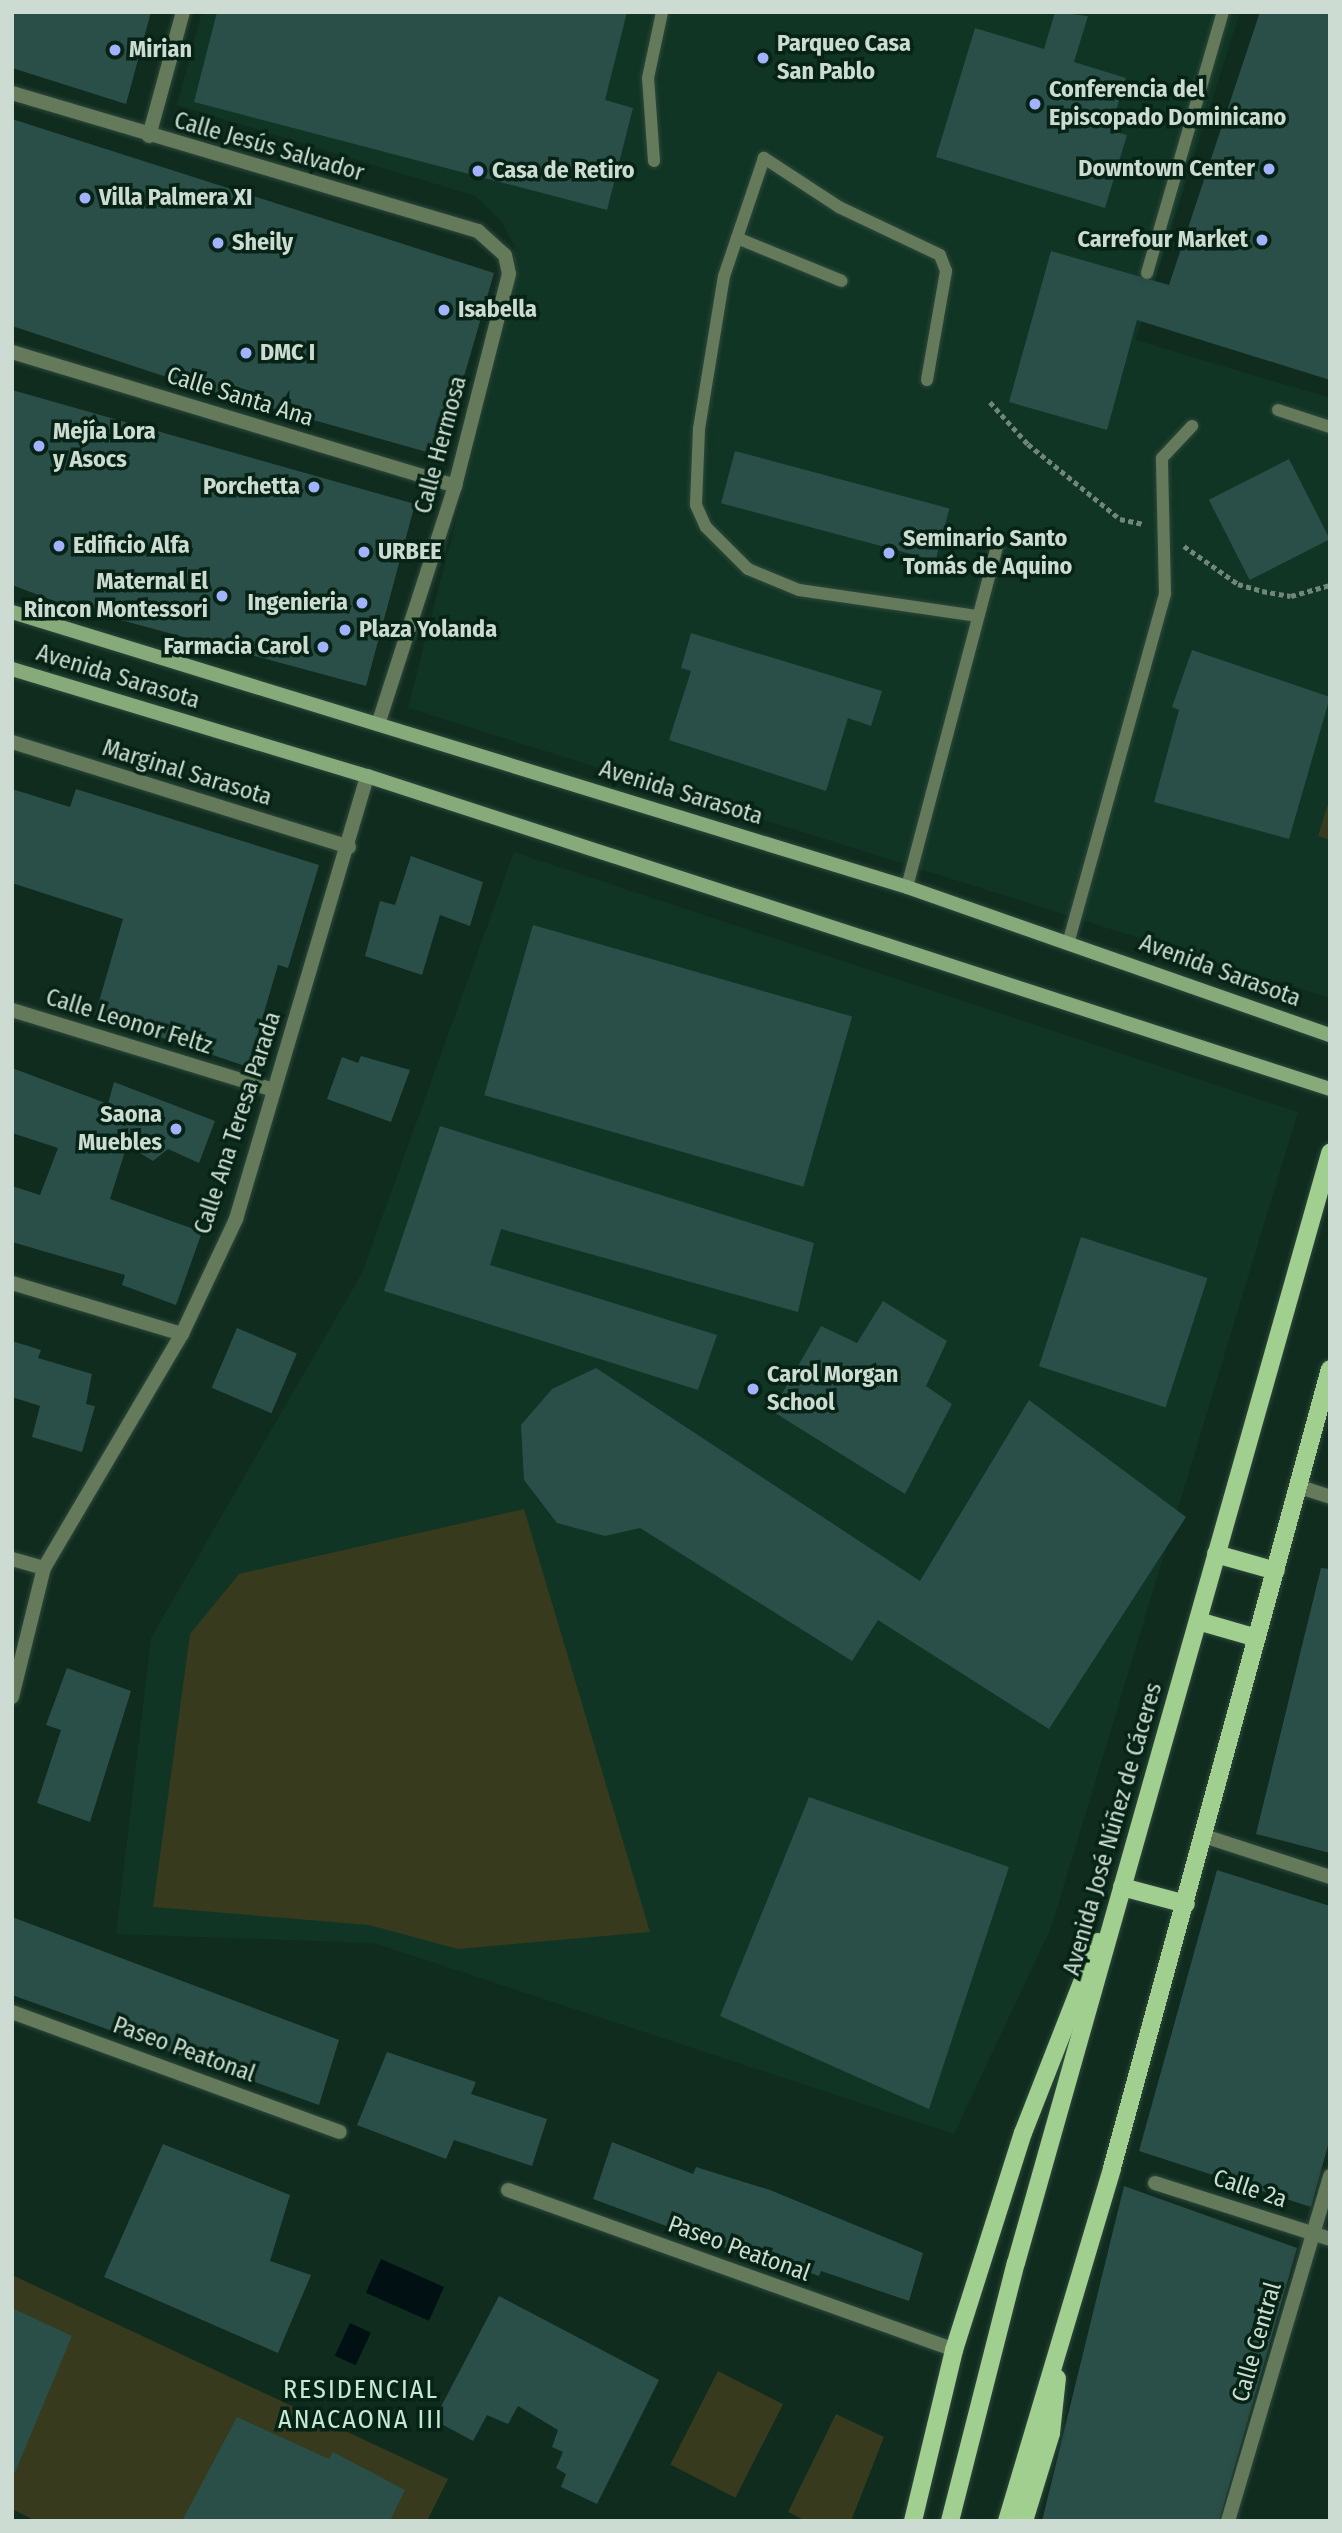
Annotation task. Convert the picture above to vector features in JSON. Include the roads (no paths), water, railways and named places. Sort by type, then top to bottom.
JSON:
[{"type":"main road","name":"Avenida Sarasota","points":[[12,612],[907,887],[1069,940],[1330,1035]]},
{"type":"main road","name":"Avenida Sarasota","points":[[12,668],[367,776],[1330,1089]]},
{"type":"main road","name":"Avenida José Núñez de Cáceres","points":[[950,2521],[1120,1892],[1330,1153]]},
{"type":"main road","points":[[1006,2521],[1186,1904],[1330,1369]]},
{"type":"main road","points":[[1216,1554],[1276,1571]]},
{"type":"main road","points":[[1198,1621],[1257,1638]]},
{"type":"main road","points":[[913,2521],[954,2350],[1023,2133],[1075,1991],[1120,1892],[1186,1904]]},
{"type":"main road","points":[[1024,2521],[1051,2433],[1062,2332]]},
{"type":"street","points":[[149,136],[183,12]]},
{"type":"street","name":"Calle Jesús Salvador","points":[[12,93],[149,136],[478,231],[505,255]]},
{"type":"street","name":"Calle Hermosa","points":[[378,724],[455,486],[509,274],[505,255]]},
{"type":"street","name":"Calle Santa Ana","points":[[12,352],[455,486]]},
{"type":"street","name":"Marginal Sarasota","points":[[12,742],[349,847]]},
{"type":"street","name":"Calle Ana Teresa Parada","points":[[12,1697],[44,1569],[182,1334],[236,1219],[349,847],[367,776]]},
{"type":"street","name":"Calle Leonor Feltz","points":[[12,1010],[273,1090]]},
{"type":"street","points":[[12,1283],[182,1334]]},
{"type":"street","points":[[1297,1486],[1330,1497]]},
{"type":"street","points":[[12,1559],[44,1569]]},
{"type":"street","points":[[1204,1836],[1330,1877]]},
{"type":"street","name":"Paseo Peatonal","points":[[12,2012],[340,2132]]},
{"type":"street","name":"Calle Central","points":[[1228,2521],[1330,2176]]},
{"type":"street","name":"Calle 2a","points":[[1156,2183],[1330,2239]]},
{"type":"street","name":"Paseo Peatonal","points":[[508,2190],[954,2350]]},
{"type":"lane","points":[[654,161],[648,78],[662,12]]},
{"type":"lane","points":[[1147,273],[1223,12]]},
{"type":"lane","points":[[927,380],[946,271],[940,255],[839,207],[764,158],[724,276],[699,429],[696,505],[706,527],[748,569],[799,590],[978,616]]},
{"type":"lane","points":[[737,238],[842,281]]},
{"type":"lane","points":[[1278,410],[1330,427]]},
{"type":"lane","points":[[1069,940],[1165,594],[1159,528],[1163,458],[1192,426]]},
{"type":"lane","points":[[907,887],[999,540]]},
{"type":"place","name":"Mirian","points":[[115,50]]},
{"type":"place","name":"Parqueo Casa San Pablo","points":[[763,58]]},
{"type":"place","name":"Conferencia del Episcopado Dominicano","points":[[1035,104]]},
{"type":"place","name":"Downtown Center","points":[[1269,169]]},
{"type":"place","name":"Casa de Retiro","points":[[478,171]]},
{"type":"place","name":"Villa Palmera XI","points":[[85,198]]},
{"type":"place","name":"Carrefour Market","points":[[1262,240]]},
{"type":"place","name":"Sheily","points":[[218,243]]},
{"type":"place","name":"Isabella","points":[[444,310]]},
{"type":"place","name":"DMC I","points":[[246,353]]},
{"type":"place","name":"Mejía Lora y Asocs","points":[[39,446]]},
{"type":"place","name":"Porchetta","points":[[314,487]]},
{"type":"place","name":"Edificio Alfa","points":[[59,546]]},
{"type":"place","name":"URBEE","points":[[364,552]]},
{"type":"place","name":"Seminario Santo Tomás de Aquino","points":[[889,553]]},
{"type":"place","name":"Maternal El Rincon Montessori","points":[[222,596]]},
{"type":"place","name":"Ingenieria","points":[[362,603]]},
{"type":"place","name":"Plaza Yolanda","points":[[345,630]]},
{"type":"place","name":"Farmacia Carol","points":[[323,647]]},
{"type":"place","name":"Saona Muebles","points":[[176,1129]]},
{"type":"place","name":"Carol Morgan School","points":[[753,1389]]},
{"type":"district","name":"RESIDENCIAL ANACAONA III","points":[[361,2405]]}]
